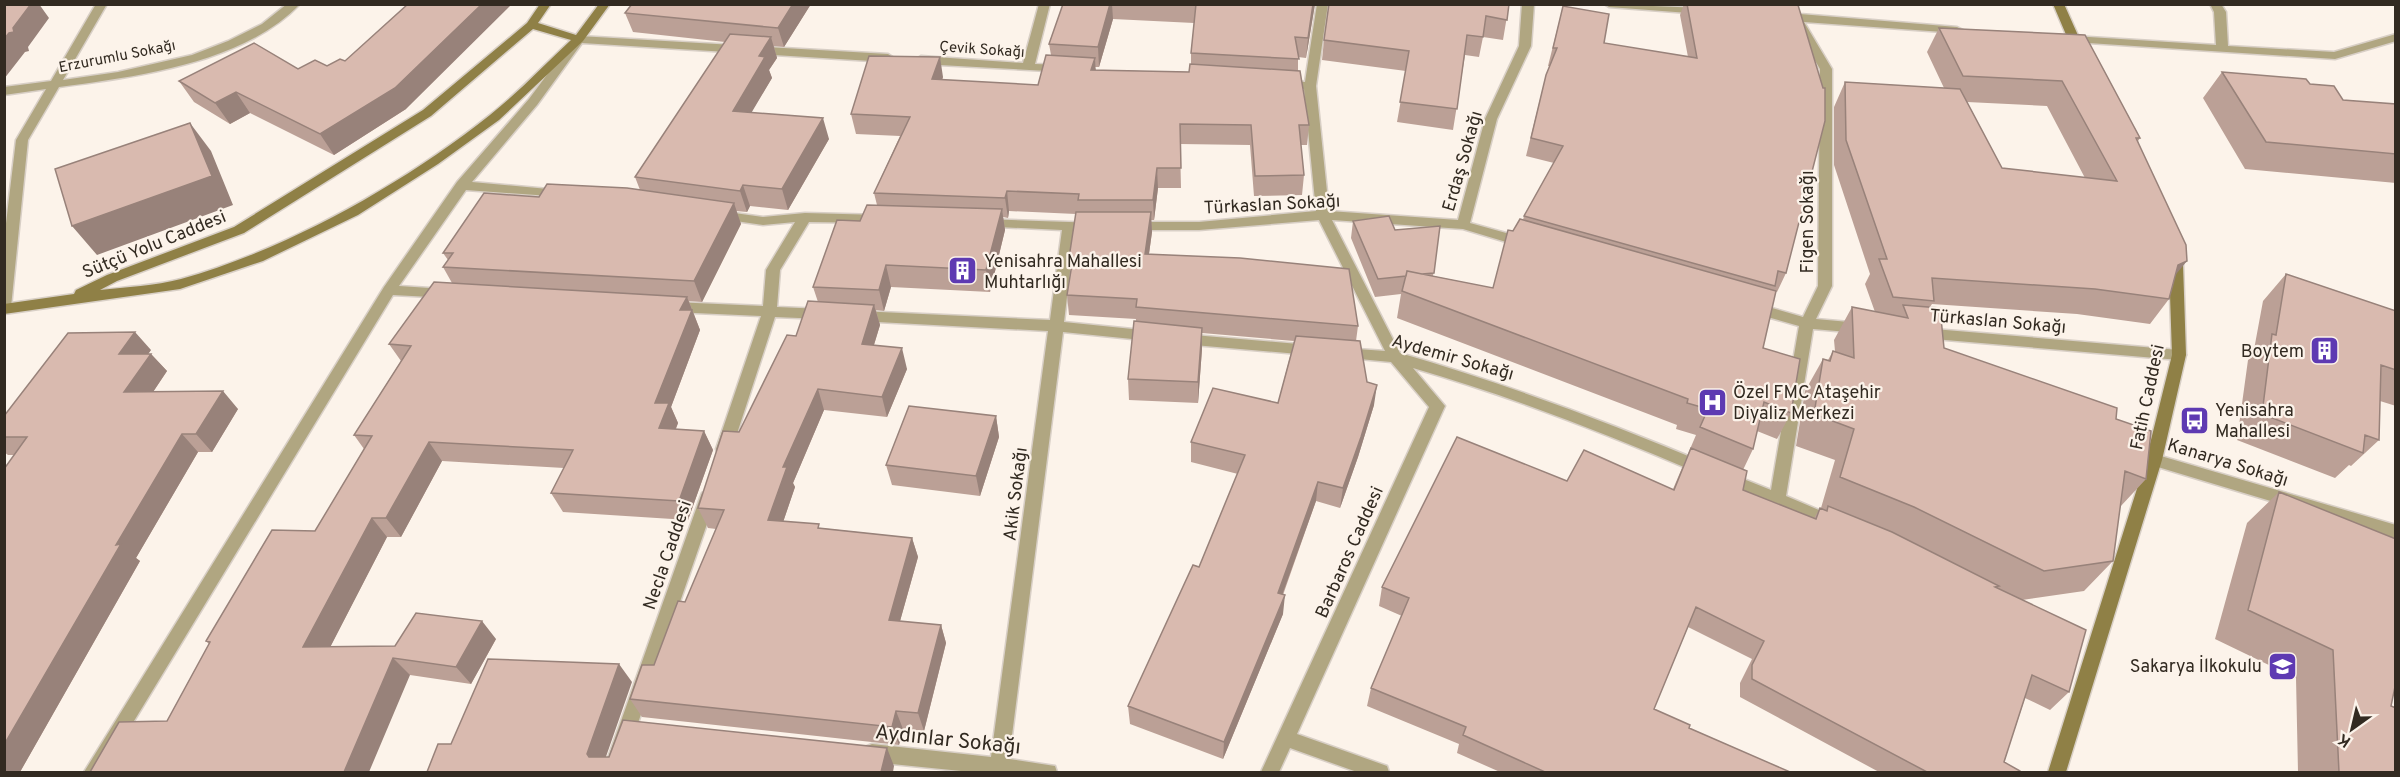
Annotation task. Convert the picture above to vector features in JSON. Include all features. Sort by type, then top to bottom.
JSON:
[{"type":"street","points":[[70,300],[4,308],[22,140],[102,4]]},
{"type":"street","name":"Erzurumlu Sokağı","points":[[4,90],[162,66],[241,40],[295,4]]},
{"type":"street","name":"Sütçü Yolu Caddesi","points":[[70,300],[112,278],[239,230],[427,113],[531,25],[546,4]]},
{"type":"street","name":"Sütçü Yolu Caddesi","points":[[93,772],[388,290],[462,185],[533,102],[604,4]]},
{"type":"street","points":[[1028,67],[1045,4]]},
{"type":"street","points":[[1323,4],[1310,86],[1323,215],[1395,357]]},
{"type":"street","name":"Erdaş Sokağı","points":[[1463,225],[1491,119],[1525,45],[1528,4]]},
{"type":"street","points":[[1609,4],[1714,12]]},
{"type":"street","name":"Figen Sokağı","points":[[1777,500],[1807,323],[1825,286],[1826,69],[1788,4]]},
{"type":"street","points":[[2058,4],[2068,39],[2089,70]]},
{"type":"street","points":[[2215,4],[2220,12],[2223,48]]},
{"type":"street","points":[[1773,16],[1969,31]]},
{"type":"street","points":[[531,25],[579,39]]},
{"type":"street","points":[[2068,39],[2335,56],[2396,37]]},
{"type":"street","name":"Sütçü Yolu Caddesi","points":[[70,300],[180,284],[258,258],[353,212],[434,161],[495,117],[579,39]]},
{"type":"street","name":"Çevik Sokağı","points":[[579,39],[1075,70]]},
{"type":"street","points":[[1275,84],[1310,86]]},
{"type":"street","points":[[462,185],[574,196]]},
{"type":"street","points":[[707,213],[763,221],[805,217],[901,220]]},
{"type":"street","name":"Türkaslan Sokağı","points":[[973,222],[1069,226],[1199,226],[1323,215],[1463,225],[1543,248]]},
{"type":"street","name":"Necla Caddesi","points":[[612,772],[770,311],[773,270],[805,217]]},
{"type":"street","name":"Akik Sokağı","points":[[999,768],[1069,226]]},
{"type":"street","name":"Fatih Caddesi","points":[[2056,772],[2090,648],[2154,460],[2180,355],[2176,264],[2168,243]]},
{"type":"street","points":[[388,290],[460,295]]},
{"type":"street","points":[[1739,304],[1807,323],[1876,329]]},
{"type":"street","name":"Aydemir Sokağı","points":[[663,307],[1056,326],[1194,341],[1395,357],[1467,378],[1615,431],[1853,532]]},
{"type":"street","name":"Türkaslan Sokağı","points":[[1911,332],[2180,355]]},
{"type":"street","name":"Barbaros Caddesi","points":[[1270,772],[1437,406],[1395,357]]},
{"type":"street","name":"Kanarya Sokağı","points":[[2154,460],[2396,532]]},
{"type":"street","points":[[629,726],[652,729]]},
{"type":"street","points":[[1285,738],[1380,772]]},
{"type":"street","name":"Aydınlar Sokağı","points":[[849,751],[1048,772]]},
{"type":"building","points":[[4,4],[31,4],[13,28],[14,32],[9,33],[4,39]]},
{"type":"building","points":[[408,4],[482,4],[395,88],[320,134],[236,92],[215,103],[179,81],[254,43],[298,69],[315,60],[327,66],[340,59],[345,61]]},
{"type":"building","points":[[632,4],[793,4],[778,28],[625,13]]},
{"type":"building","points":[[1063,4],[1110,4],[1098,47],[1049,44]]},
{"type":"building","points":[[1196,4],[1313,4],[1308,38],[1295,37],[1299,59],[1191,53]]},
{"type":"building","points":[[1329,4],[1509,4],[1507,20],[1486,16],[1483,37],[1467,35],[1457,109],[1400,102],[1409,51],[1324,40]]},
{"type":"building","points":[[1687,4],[1798,5],[1823,88],[1825,88],[1825,121],[1786,273],[1778,271],[1775,286],[1524,216],[1563,146],[1531,138],[1546,75],[1557,48],[1553,48],[1563,6],[1609,14],[1604,43],[1697,58]]},
{"type":"building","points":[[1939,28],[2085,35],[2140,138],[2136,138],[2186,245],[2187,261],[2178,265],[2169,299],[2095,289],[1932,278],[1934,301],[1893,297],[1879,259],[1887,259],[1846,140],[1845,82],[1960,89],[2002,168],[2117,181],[2062,81],[1963,76]]},
{"type":"building","points":[[730,34],[771,37],[759,56],[765,57],[733,111],[823,118],[782,189],[743,185],[740,191],[635,177]]},
{"type":"building","points":[[1046,55],[1095,58],[1091,70],[1189,72],[1190,64],[1300,71],[1309,125],[1299,125],[1304,175],[1255,176],[1251,125],[1180,124],[1181,168],[1157,168],[1153,200],[1078,200],[1079,194],[1007,191],[1005,198],[874,193],[910,117],[851,114],[869,56],[940,57],[932,79],[1038,85]]},
{"type":"building","points":[[2222,72],[2306,79],[2310,84],[2334,86],[2343,100],[2396,104],[2396,154],[2266,142]]},
{"type":"building","points":[[190,123],[212,176],[72,226],[55,169]]},
{"type":"building","points":[[547,184],[627,188],[734,203],[694,281],[443,267],[453,253],[443,253],[484,193],[539,197]]},
{"type":"building","points":[[867,205],[1002,209],[986,270],[886,265],[879,290],[813,287],[837,220],[860,221]]},
{"type":"building","points":[[1076,212],[1151,212],[1145,254],[1240,258],[1349,269],[1358,326],[1136,307],[1137,299],[1067,295],[1073,258],[1069,258]]},
{"type":"building","points":[[1389,216],[1395,230],[1440,226],[1434,273],[1422,274],[1407,271],[1406,276],[1378,279],[1353,221]]},
{"type":"building","points":[[1520,219],[1776,291],[1763,348],[1800,359],[1791,413],[1764,402],[1753,449],[1700,427],[1708,409],[1687,403],[1688,399],[1402,291],[1407,271],[1493,288],[1508,230],[1513,231]]},
{"type":"building","points":[[2286,274],[2396,311],[2396,370],[2381,365],[2379,440],[2365,435],[2363,453],[2262,414],[2272,334],[2276,335]]},
{"type":"building","points":[[434,282],[687,297],[680,310],[692,310],[655,403],[669,403],[659,428],[704,431],[679,501],[551,493],[573,450],[429,442],[386,518],[372,518],[303,647],[395,646],[416,613],[482,621],[456,667],[393,658],[344,772],[90,772],[119,722],[167,721],[210,642],[206,641],[272,530],[315,531],[372,436],[354,435],[411,346],[389,344]]},
{"type":"building","points":[[808,301],[874,305],[862,344],[902,348],[882,397],[818,389],[783,467],[787,467],[768,520],[819,524],[818,528],[912,538],[889,620],[941,625],[918,713],[896,711],[892,727],[630,699],[642,665],[654,665],[678,601],[685,602],[724,510],[698,508],[723,431],[739,432],[787,335],[796,336]]},
{"type":"building","points":[[1903,305],[1940,308],[1944,348],[2117,408],[2116,419],[2151,431],[2146,479],[2125,471],[2113,561],[2044,571],[1914,507],[1840,477],[1854,429],[1814,414],[1823,359],[1830,361],[1833,351],[1854,358],[1852,307],[1908,318]]},
{"type":"building","points":[[1134,321],[1202,328],[1198,382],[1128,379]]},
{"type":"building","points":[[135,332],[119,354],[151,354],[124,392],[223,391],[196,434],[182,434],[116,545],[121,544],[4,745],[4,469],[27,437],[4,437],[4,416],[68,333]]},
{"type":"building","points":[[1296,336],[1360,341],[1367,382],[1377,385],[1343,488],[1318,482],[1278,593],[1285,595],[1224,742],[1128,706],[1193,565],[1199,567],[1245,455],[1191,442],[1213,388],[1278,403]]},
{"type":"building","points":[[909,406],[996,416],[976,476],[886,465]]},
{"type":"building","points":[[1457,437],[1567,481],[1584,450],[1674,490],[1691,448],[1747,471],[1743,490],[1816,519],[1820,508],[1827,511],[1828,506],[1892,532],[1999,586],[1995,587],[2086,630],[2069,692],[2032,675],[2004,762],[2020,772],[1927,772],[1752,679],[1752,665],[1764,641],[1696,607],[1654,709],[1690,725],[1689,728],[1790,772],[1545,772],[1463,735],[1466,727],[1371,688],[1409,598],[1382,587]]},
{"type":"building","points":[[2279,492],[2396,539],[2396,682],[2391,706],[2396,708],[2396,772],[2339,772],[2333,650],[2248,610]]},
{"type":"building","points":[[488,659],[619,664],[587,754],[589,757],[609,757],[623,720],[887,748],[881,772],[427,772],[438,744],[451,744]]},
{"type":"place","name":"Yenisahra Mahallesi Muhtarlığı","points":[[963,271]]},
{"type":"place","name":"Boytem","points":[[2325,351]]},
{"type":"place","name":"Özel FMC Ataşehir Diyaliz Merkezi","points":[[1712,402]]},
{"type":"place","name":"Yenisahra Mahallesi","points":[[2194,420]]},
{"type":"place","name":"Sakarya İlkokulu","points":[[2283,666]]}]
